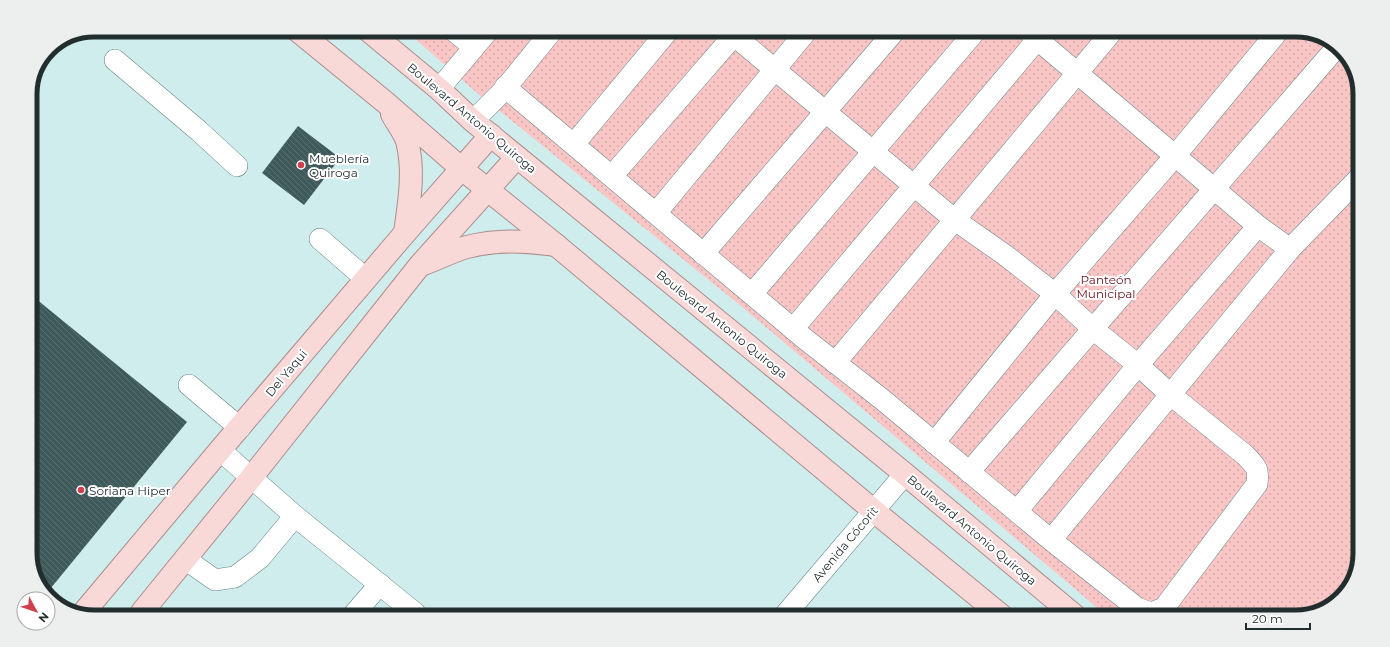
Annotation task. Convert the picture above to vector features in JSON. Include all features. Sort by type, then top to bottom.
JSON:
[{"type":"main road","points":[[305,37],[386,102],[462,169],[556,245],[995,610]]},
{"type":"main road","name":"Boulevard Antonio Quiroga","points":[[376,37],[440,89],[473,121],[905,474],[1068,610]]},
{"type":"main road","points":[[386,102],[406,140],[410,170],[409,200],[405,233]]},
{"type":"main road","name":"Del Yaqui","points":[[86,609],[405,233],[491,135]]},
{"type":"main road","points":[[144,610],[252,478],[420,265],[518,157]]},
{"type":"main road","points":[[420,265],[466,248],[494,242],[523,241],[556,245]]},
{"type":"street","points":[[461,37],[474,47]]},
{"type":"street","points":[[440,89],[483,37]]},
{"type":"street","points":[[473,121],[505,87],[547,37]]},
{"type":"street","points":[[574,144],[663,37]]},
{"type":"street","points":[[612,176],[731,37]]},
{"type":"street","points":[[739,37],[825,112],[955,220],[1055,294],[1093,329],[1245,455],[1255,466],[1258,472],[1257,484],[1164,608],[1159,610]]},
{"type":"street","points":[[656,213],[802,37]]},
{"type":"street","points":[[703,254],[890,37]]},
{"type":"street","points":[[752,294],[970,37]]},
{"type":"street","points":[[793,329],[914,186],[1036,37]]},
{"type":"street","points":[[1038,37],[1077,73],[1258,226],[1290,249]]},
{"type":"street","points":[[835,363],[1107,37]]},
{"type":"street","points":[[934,444],[1055,294],[1175,156],[1273,37]]},
{"type":"street","points":[[969,472],[1333,51]]},
{"type":"street","points":[[115,60],[199,131],[237,166]]},
{"type":"street","points":[[505,87],[793,329],[883,400],[1051,540],[1137,608],[1143,610]]},
{"type":"street","points":[[1051,540],[1290,249],[1353,184]]},
{"type":"street","points":[[1017,511],[1138,365],[1258,226]]},
{"type":"street","points":[[320,239],[366,279]]},
{"type":"street","points":[[189,385],[240,428]]},
{"type":"street","points":[[220,450],[295,516],[411,610]]},
{"type":"street","name":"Avenida Cócorit","points":[[789,610],[905,474]]},
{"type":"street","points":[[186,559],[215,580],[235,577],[260,558],[295,516]]},
{"type":"street","points":[[358,610],[380,584]]},
{"type":"green space","name":"Panteón Municipal","points":[[413,37],[1296,37],[1318,41],[1333,51],[1343,62],[1350,76],[1353,91],[1353,553],[1350,570],[1333,596],[1321,604],[1307,609],[1100,610],[741,306],[476,92]]},
{"type":"building","name":"Mueblería Quiroga","points":[[298,126],[340,158],[304,205],[262,173]]},
{"type":"building","name":"Soriana Hiper","points":[[37,300],[187,422],[50,589],[40,571],[37,556]]},
{"type":"place","name":"Mueblería Quiroga","points":[[301,165]]},
{"type":"place","name":"Soriana Hiper","points":[[81,490]]}]
